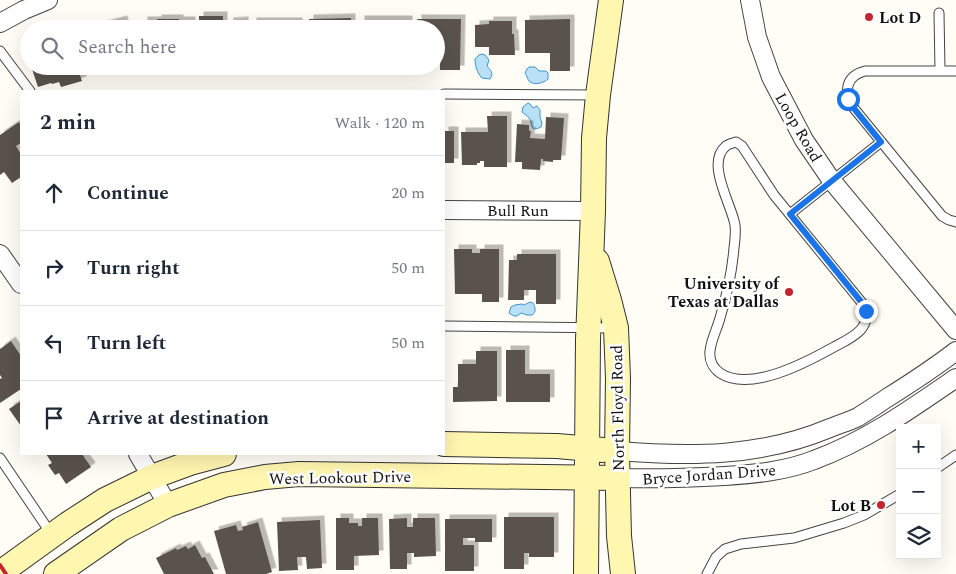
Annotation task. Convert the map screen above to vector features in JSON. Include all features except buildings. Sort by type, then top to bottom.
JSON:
[{"type":"street","points":[[0,23],[48,0]]},
{"type":"street","name":"North Floyd Road","points":[[586,574],[588,327],[594,138],[611,0]]},
{"type":"street","name":"Loop Road","points":[[750,0],[757,37],[771,77],[804,140],[832,180],[956,330]]},
{"type":"street","name":"Bull Run","points":[[445,210],[593,211]]},
{"type":"street","name":"North Floyd Road","points":[[592,245],[616,328],[618,378],[618,536],[623,574]]},
{"type":"street","points":[[0,254],[20,283]]},
{"type":"street","name":"Bryce Jordan Drive","points":[[617,451],[700,455],[745,451],[808,438],[858,417],[928,372],[956,351]]},
{"type":"street","name":"Bryce Jordan Drive","points":[[618,478],[686,478],[749,474],[783,469],[814,460],[867,437],[956,378]]},
{"type":"street","points":[[445,444],[557,446],[617,451]]},
{"type":"street","points":[[139,455],[168,504]]},
{"type":"street","points":[[0,573],[105,500],[152,477],[190,463],[220,455]]},
{"type":"street","name":"West Lookout Drive","points":[[56,574],[120,529],[168,504],[224,485],[265,477],[299,474],[618,478]]},
{"type":"lane","points":[[939,13],[940,70]]},
{"type":"lane","points":[[0,51],[29,90]]},
{"type":"lane","points":[[956,70],[865,71],[852,77],[847,91],[848,99],[852,106],[942,216],[956,222]]},
{"type":"lane","points":[[445,94],[598,95]]},
{"type":"lane","points":[[736,142],[742,146],[774,195],[790,214],[863,304],[866,311],[864,328],[844,342],[800,365],[768,376],[738,380],[725,376],[715,370],[710,359],[710,349],[725,298],[733,258],[736,226],[719,175],[718,162],[721,152],[726,145],[736,142]]},
{"type":"lane","points":[[790,214],[881,142]]},
{"type":"lane","points":[[445,326],[616,328]]},
{"type":"lane","points":[[941,466],[956,455]]},
{"type":"lane","points":[[0,458],[53,535]]},
{"type":"lane","points":[[707,574],[716,556],[725,548],[741,544],[794,538],[844,524],[896,496]]},
{"type":"water","points":[[482,54],[489,60],[487,66],[492,74],[490,79],[482,78],[475,64],[475,59]]},
{"type":"water","points":[[529,67],[535,67],[539,71],[546,71],[548,79],[544,82],[531,83],[525,73]]},
{"type":"water","points":[[528,103],[533,108],[537,106],[540,110],[542,123],[541,127],[537,129],[533,128],[529,118],[522,112],[523,107]]},
{"type":"water","points":[[531,302],[535,309],[532,315],[521,313],[514,316],[509,313],[511,307],[515,305],[524,305]]},
{"type":"railway","points":[[0,565],[6,574]]},
{"type":"place","name":"Lot D","points":[[869,17]]},
{"type":"place","name":"University of Texas at Dallas","points":[[789,292]]},
{"type":"place","name":"Lot B","points":[[881,505]]},
{"type":"route","points":[[848,99],[881,142],[790,214],[863,304],[866,311]]}]
